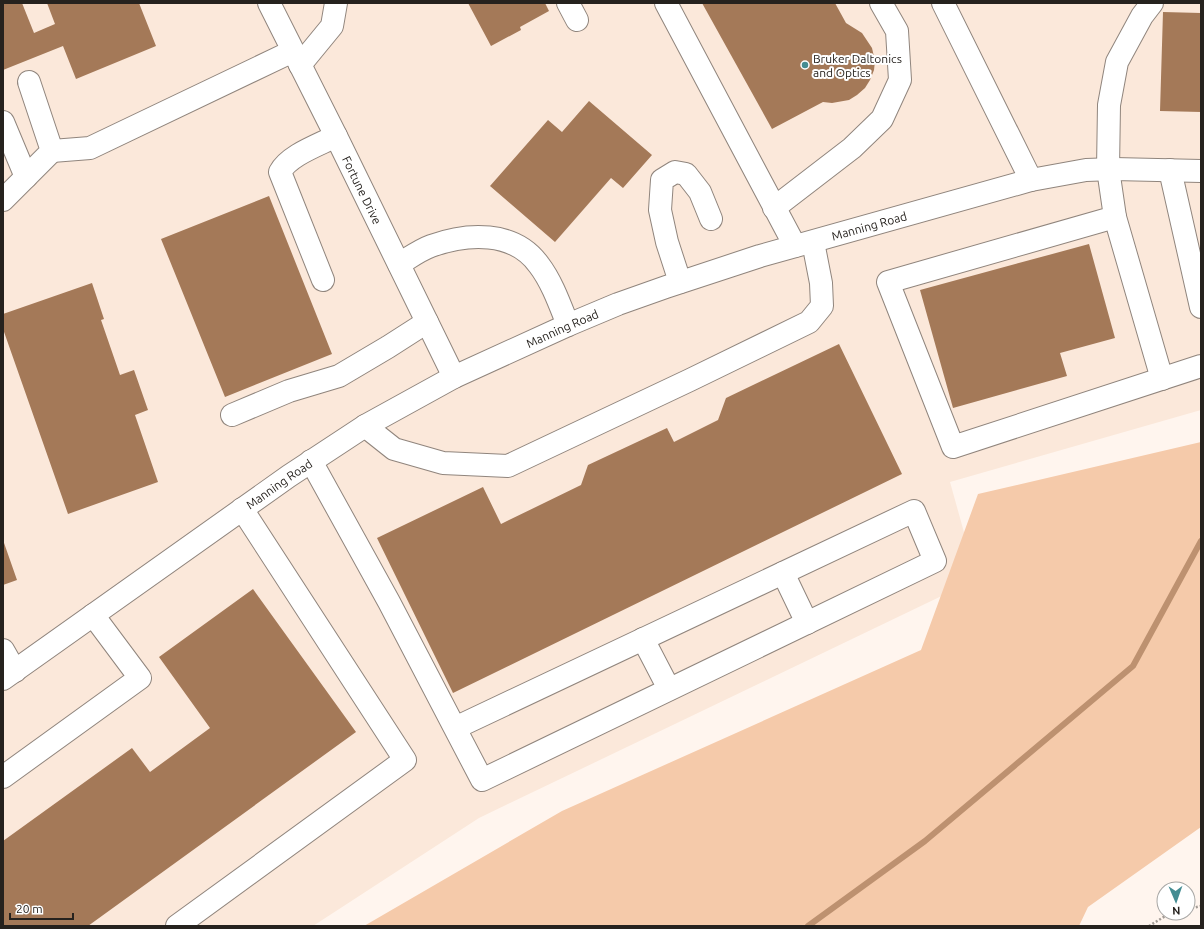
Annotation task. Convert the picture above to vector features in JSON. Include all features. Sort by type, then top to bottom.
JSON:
[{"type":"street","name":"Fortune Drive","points":[[269,3],[454,377]]},
{"type":"street","points":[[3,200],[52,152],[90,148],[297,58],[332,26],[336,3]]},
{"type":"street","points":[[365,426],[394,448],[443,462],[508,466],[809,322],[822,306],[821,284],[804,244],[774,208],[666,3]]},
{"type":"street","points":[[774,208],[852,148],[882,119],[900,80],[897,31],[881,3]]},
{"type":"street","points":[[943,3],[1031,180]]},
{"type":"street","points":[[1152,3],[1142,16],[1117,62],[1109,105],[1108,169],[1115,218],[1162,378]]},
{"type":"street","points":[[29,82],[52,152]]},
{"type":"street","points":[[3,122],[26,177]]},
{"type":"street","points":[[323,280],[280,172],[286,163],[298,155],[336,136]]},
{"type":"street","name":"Manning Road","points":[[9,675],[242,509],[365,426],[454,377],[568,325],[618,304],[760,256],[1031,180],[1086,170],[1201,171]]},
{"type":"street","points":[[1170,170],[1201,307]]},
{"type":"street","points":[[680,282],[667,242],[660,210],[662,180],[675,172],[686,174],[700,192],[711,219]]},
{"type":"street","points":[[1115,218],[888,282],[953,447],[1201,366]]},
{"type":"street","points":[[399,264],[429,247],[457,238],[481,236],[505,240],[526,250],[540,265],[554,292],[568,325]]},
{"type":"street","points":[[232,415],[289,391],[339,376],[427,322]]},
{"type":"street","points":[[311,461],[390,602],[455,728],[482,780],[935,561],[914,510],[455,728]]},
{"type":"street","points":[[177,926],[405,760],[242,509]]},
{"type":"street","points":[[783,573],[807,623]]},
{"type":"street","points":[[3,778],[140,678],[93,615]]},
{"type":"street","points":[[643,639],[669,689]]},
{"type":"street","points":[[3,650],[9,675]]},
{"type":"shaded area","points":[[3,3],[1201,3],[1201,410],[950,482],[977,579],[479,818],[313,926],[3,926]]},
{"type":"shaded area","points":[[1201,442],[1201,827],[1088,907],[1079,926],[364,926],[562,811],[921,650],[978,494]]},
{"type":"building","points":[[3,3],[22,3],[34,33],[55,24],[47,3],[139,3],[156,46],[76,79],[63,46],[3,70]]},
{"type":"building","points":[[468,3],[545,3],[549,11],[520,27],[521,30],[491,46]]},
{"type":"building","name":"Bruker Daltonics and Optics","points":[[702,3],[835,3],[846,23],[862,33],[872,48],[875,61],[874,70],[870,80],[865,88],[849,100],[832,103],[823,102],[772,129]]},
{"type":"building","points":[[1163,12],[1201,13],[1201,112],[1160,111]]},
{"type":"building","points":[[589,101],[652,155],[623,188],[611,178],[555,242],[490,186],[548,120],[562,132]]},
{"type":"building","points":[[269,196],[332,354],[225,397],[161,239]]},
{"type":"building","points":[[1089,244],[1115,338],[1060,353],[1067,376],[953,408],[920,290]]},
{"type":"building","points":[[92,283],[104,319],[101,320],[120,375],[134,370],[148,410],[135,415],[158,482],[68,514],[3,329],[3,314]]},
{"type":"building","points":[[839,344],[902,474],[453,693],[377,538],[483,487],[501,524],[581,485],[588,465],[667,428],[674,442],[718,420],[726,398]]},
{"type":"building","points":[[3,540],[17,580],[3,585]]},
{"type":"building","points":[[253,589],[356,732],[88,926],[3,926],[3,841],[132,748],[150,772],[210,728],[159,657]]},
{"type":"waterway","points":[[808,926],[925,841],[1133,666],[1201,541]]},
{"type":"place","name":"Bruker Daltonics and Optics","points":[[805,65]]}]
